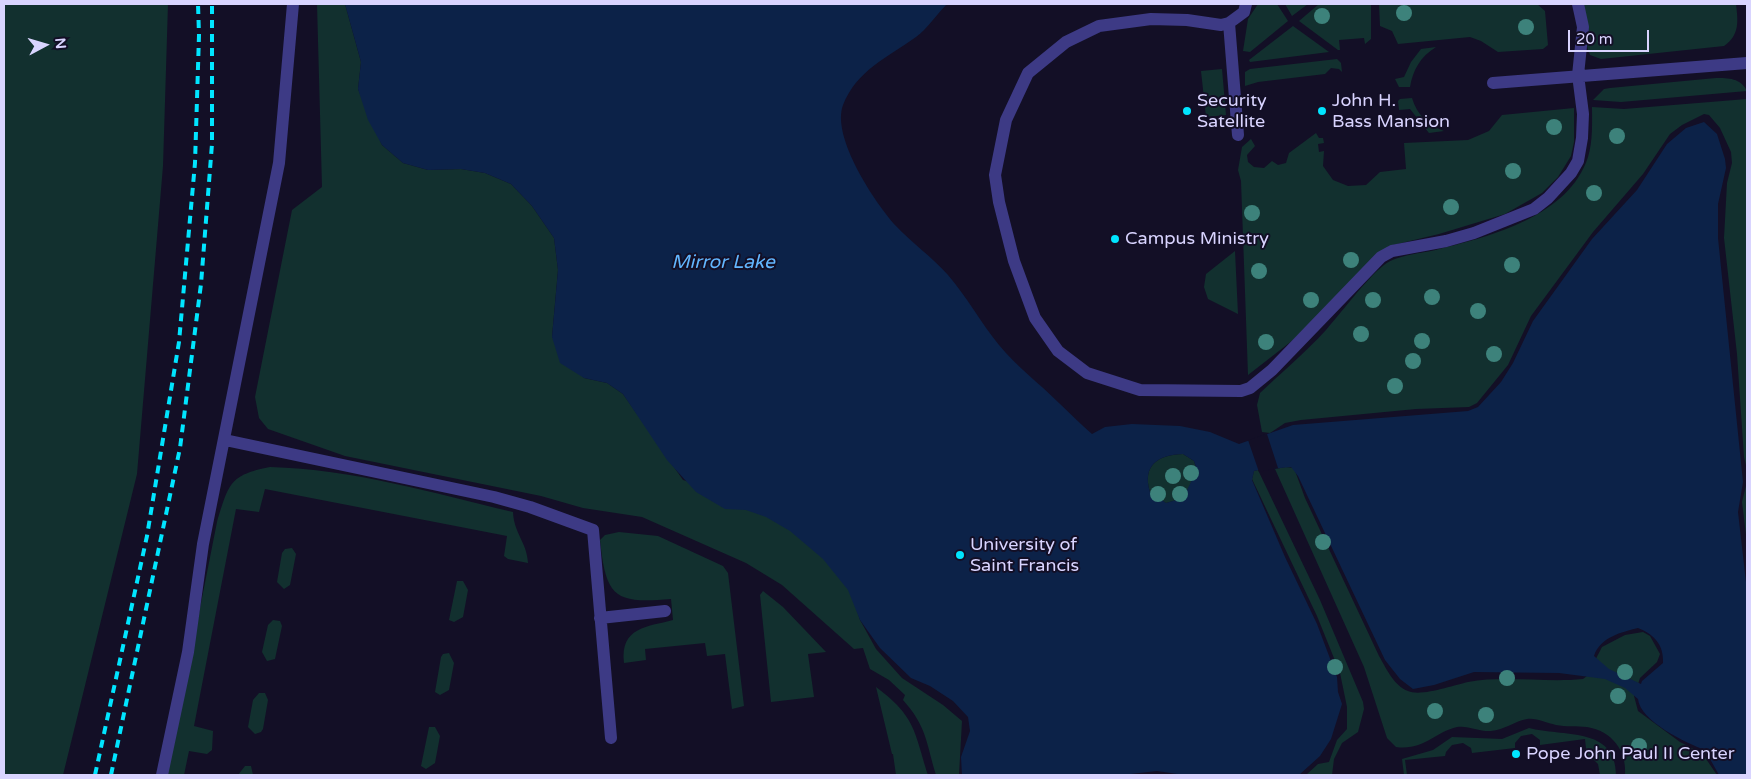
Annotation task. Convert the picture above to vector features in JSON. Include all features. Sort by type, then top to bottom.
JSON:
[{"type":"lane","points":[[162,775],[188,652],[204,544],[279,163],[293,4]]},
{"type":"lane","points":[[1246,4],[1244,12],[1229,23],[1220,26],[1187,20],[1151,19],[1099,26],[1066,42],[1028,73],[1006,120],[995,174],[999,202],[1014,261],[1034,318],[1058,351],[1087,373],[1140,390],[1241,391],[1250,388],[1272,370],[1381,257],[1392,251],[1446,241],[1474,233],[1534,209],[1562,184],[1578,161],[1582,114],[1578,75],[1583,27],[1578,4]]},
{"type":"lane","points":[[1229,23],[1238,135]]},
{"type":"lane","points":[[1493,82],[1747,63]]},
{"type":"lane","points":[[226,440],[494,498],[530,507],[594,530],[611,738]]},
{"type":"lane","points":[[600,618],[665,611]]},
{"type":"green space","points":[[4,4],[168,4],[163,166],[137,474],[63,775],[4,775]]},
{"type":"green space","points":[[317,4],[345,4],[361,62],[358,89],[382,145],[403,163],[428,170],[461,169],[485,173],[511,184],[532,206],[554,238],[558,270],[552,337],[584,378],[607,383],[623,394],[683,480],[757,503],[841,561],[860,620],[876,649],[902,678],[943,705],[962,721],[959,775],[936,775],[925,735],[917,718],[903,700],[905,695],[889,680],[870,669],[863,648],[854,649],[782,585],[746,563],[642,517],[583,508],[541,496],[345,456],[268,429],[259,418],[255,397],[292,210],[322,187]]},
{"type":"green space","points":[[1258,4],[1277,4],[1288,21],[1250,52],[1243,51],[1248,19]]},
{"type":"green space","points":[[1285,4],[1308,4],[1292,16]]},
{"type":"green space","points":[[1319,4],[1371,4],[1371,39],[1365,44],[1364,38],[1339,40],[1340,50],[1338,50],[1299,21]]},
{"type":"green space","points":[[1379,4],[1537,4],[1545,11],[1548,45],[1543,49],[1498,52],[1481,41],[1470,37],[1398,44],[1392,31],[1380,26]]},
{"type":"green space","points":[[1578,4],[1736,4],[1737,27],[1733,37],[1724,46],[1601,59],[1590,55]]},
{"type":"green space","points":[[1293,26],[1329,52],[1250,62],[1249,60]]},
{"type":"green space","points":[[1436,47],[1418,64],[1410,87],[1399,87],[1395,79],[1404,77],[1411,62],[1421,49]]},
{"type":"green space","points":[[1337,59],[1341,63],[1342,72],[1339,69],[1331,68],[1325,74],[1258,82],[1245,86],[1245,72],[1250,69]]},
{"type":"green space","points":[[1222,69],[1226,115],[1206,117],[1201,71]]},
{"type":"green space","points":[[1716,78],[1738,81],[1747,91],[1621,102],[1593,100],[1604,89]]},
{"type":"green space","points":[[1412,98],[1424,119],[1444,131],[1429,133],[1410,109],[1399,110],[1398,101],[1400,99]]},
{"type":"green space","points":[[1747,99],[1747,469],[1744,457],[1737,354],[1724,238],[1727,183],[1732,163],[1731,152],[1720,128],[1709,115],[1704,114],[1682,125],[1670,134],[1643,174],[1593,232],[1531,316],[1508,365],[1477,403],[1469,407],[1416,409],[1301,420],[1285,423],[1270,433],[1262,432],[1257,405],[1260,393],[1302,355],[1384,265],[1403,256],[1460,244],[1504,230],[1546,209],[1564,194],[1578,177],[1590,151],[1592,107],[1624,109]]},
{"type":"green space","points":[[1574,108],[1574,142],[1571,156],[1558,177],[1542,193],[1505,214],[1439,234],[1389,246],[1293,340],[1248,375],[1241,181],[1238,170],[1242,147],[1251,139],[1255,146],[1247,155],[1248,162],[1254,167],[1264,168],[1272,161],[1278,165],[1286,163],[1289,153],[1316,133],[1319,138],[1323,138],[1324,143],[1318,144],[1319,152],[1324,151],[1323,166],[1333,180],[1348,186],[1366,185],[1380,172],[1406,169],[1404,143],[1468,140],[1489,131],[1502,115]]},
{"type":"green space","points":[[1235,251],[1238,314],[1208,299],[1204,287],[1206,274]]},
{"type":"green space","points":[[1183,454],[1194,461],[1197,470],[1184,498],[1166,503],[1150,492],[1148,475],[1150,468],[1159,459]]},
{"type":"green space","points":[[270,467],[331,472],[362,477],[513,512],[528,563],[508,559],[504,556],[507,536],[265,489],[259,512],[236,509],[194,726],[213,731],[212,750],[207,754],[189,751],[184,775],[167,775],[221,509],[228,490],[238,478],[256,470]]},
{"type":"green space","points":[[1294,468],[1305,498],[1379,656],[1391,676],[1403,689],[1421,693],[1482,680],[1583,679],[1587,676],[1602,647],[1625,635],[1643,632],[1650,636],[1660,654],[1657,662],[1640,678],[1634,696],[1638,711],[1680,742],[1702,753],[1717,775],[1625,775],[1625,766],[1620,750],[1611,738],[1604,733],[1587,727],[1560,726],[1531,719],[1491,731],[1457,727],[1449,729],[1421,744],[1396,747],[1387,738],[1364,667],[1275,469]]},
{"type":"green space","points":[[1258,470],[1320,600],[1363,702],[1364,709],[1358,732],[1342,743],[1334,759],[1332,775],[1306,775],[1318,764],[1329,762],[1337,740],[1347,729],[1347,707],[1340,673],[1317,616],[1252,479],[1254,471]]},
{"type":"green space","points":[[1747,482],[1747,543],[1742,502]]},
{"type":"green space","points":[[619,532],[658,536],[723,566],[728,573],[744,706],[732,709],[725,654],[707,656],[705,643],[645,649],[646,660],[624,663],[626,642],[631,635],[645,627],[673,620],[671,599],[637,600],[625,598],[616,593],[610,585],[602,559],[600,540],[605,535]]},
{"type":"green space","points":[[292,548],[296,554],[290,585],[284,589],[277,582],[282,553],[285,549]]},
{"type":"green space","points":[[457,581],[463,581],[468,590],[463,617],[454,622],[449,620]]},
{"type":"green space","points":[[763,591],[783,607],[826,652],[808,654],[814,697],[771,702],[760,595]]},
{"type":"green space","points":[[273,620],[280,621],[282,626],[275,659],[267,661],[262,652],[268,625]]},
{"type":"green space","points":[[449,653],[454,663],[449,690],[440,695],[435,692],[441,657],[443,654]]},
{"type":"green space","points":[[876,687],[899,707],[912,726],[928,775],[896,775],[893,754]]},
{"type":"green space","points":[[259,693],[265,693],[268,700],[263,729],[255,734],[248,727],[253,700]]},
{"type":"green space","points":[[429,727],[435,727],[440,736],[435,763],[426,769],[421,766]]},
{"type":"green space","points":[[1529,728],[1585,736],[1597,741],[1607,748],[1614,759],[1616,775],[1600,775],[1598,764],[1592,758],[1587,758],[1585,739],[1540,745],[1540,740],[1532,734],[1521,736],[1515,743],[1515,748],[1472,753],[1471,748],[1463,743],[1452,745],[1445,756],[1405,760],[1407,775],[1404,775],[1402,759],[1433,750],[1452,737],[1502,739]]},
{"type":"green space","points":[[245,766],[251,766],[253,775],[238,775]]},
{"type":"water","name":"Mirror Lake","points":[[345,4],[947,4],[920,34],[865,74],[856,83],[843,105],[841,118],[843,134],[857,169],[877,202],[896,226],[948,275],[992,337],[1006,353],[1092,434],[1105,427],[1132,424],[1180,426],[1210,432],[1239,444],[1293,425],[1468,411],[1478,407],[1501,382],[1513,363],[1533,321],[1592,239],[1637,190],[1667,144],[1686,128],[1704,122],[1717,134],[1726,168],[1718,204],[1718,238],[1743,482],[1738,512],[1747,591],[1747,775],[1719,775],[1705,750],[1676,737],[1655,723],[1641,707],[1638,699],[1625,688],[1605,679],[1559,673],[1474,672],[1434,685],[1413,689],[1400,679],[1385,660],[1298,476],[1291,467],[1254,471],[1252,480],[1285,557],[1317,624],[1337,677],[1338,692],[1342,704],[1331,739],[1320,756],[1299,775],[1184,775],[1157,771],[1122,775],[962,775],[961,757],[970,731],[968,717],[953,701],[930,686],[911,678],[880,648],[860,620],[848,590],[823,559],[790,531],[766,517],[746,510],[725,509],[696,492],[667,460],[623,394],[607,383],[584,378],[560,363],[552,337],[558,270],[554,238],[532,206],[511,184],[485,173],[461,169],[428,170],[403,163],[382,145],[368,120],[358,89],[361,62]],"holes":[[[1183,454],[1194,461],[1197,470],[1183,498],[1166,503],[1150,492],[1148,483],[1150,468],[1159,459]],[[1638,628],[1649,633],[1657,641],[1663,657],[1663,663],[1641,684],[1609,669],[1594,656],[1601,644],[1612,636]]]},
{"type":"pier","points":[[1267,434],[1278,468],[1259,472],[1248,440]]},
{"type":"railway","points":[[95,775],[147,536],[179,342],[195,163],[199,35],[198,4]]},
{"type":"railway","points":[[111,775],[180,448],[201,284],[212,144],[212,4]]},
{"type":"place","name":"Security Satellite","points":[[1187,111]]},
{"type":"place","name":"John H. Bass Mansion","points":[[1322,111]]},
{"type":"place","name":"Campus Ministry","points":[[1115,239]]},
{"type":"place","name":"University of Saint Francis","points":[[960,555]]},
{"type":"place","name":"Pope John Paul II Center","points":[[1516,754]]}]
